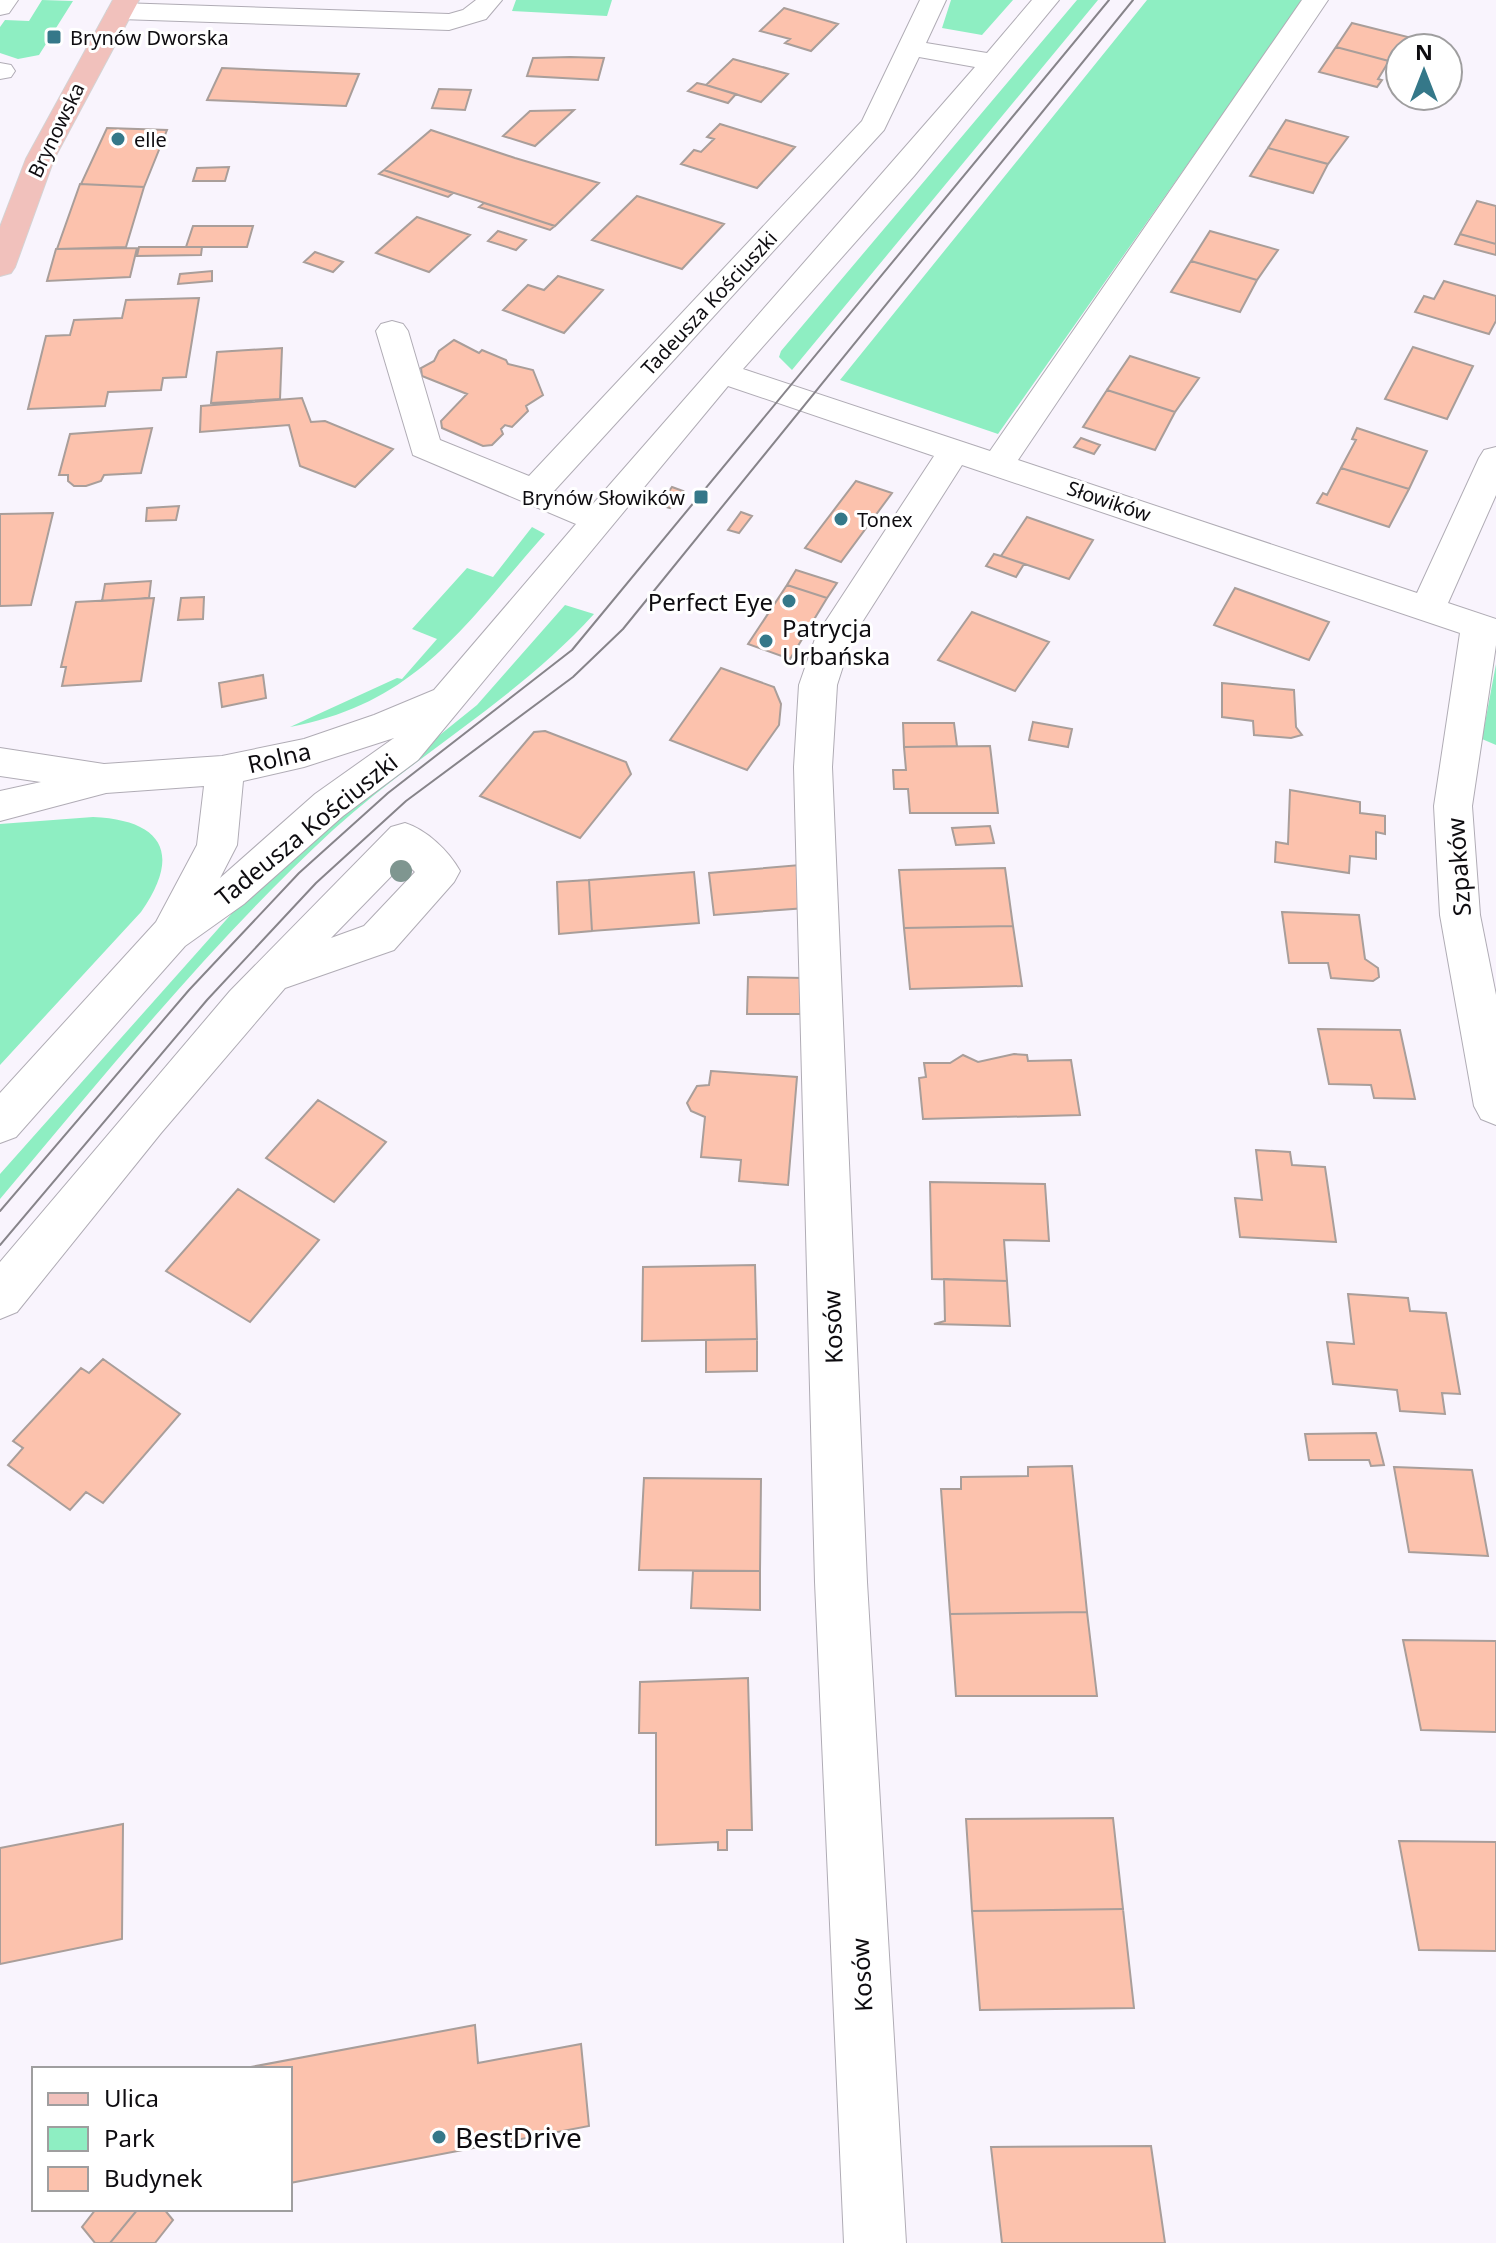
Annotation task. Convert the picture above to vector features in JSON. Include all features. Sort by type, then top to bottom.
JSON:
[{"type":"main road","name":"Brynowska","points":[[0,267],[40,159],[123,6]]},
{"type":"street","points":[[0,7],[5,0]]},
{"type":"street","points":[[123,6],[449,22],[468,19],[483,10],[489,0]]},
{"type":"street","name":"Tadeusza Kościuszki","points":[[535,491],[874,124],[933,0]]},
{"type":"street","name":"Tadeusza Kościuszki","points":[[0,1124],[171,934],[230,893],[329,805],[405,750],[443,701],[722,373],[904,170],[991,62],[1046,0]]},
{"type":"street","points":[[976,457],[1315,0]]},
{"type":"street","points":[[911,48],[991,62]]},
{"type":"street","points":[[392,331],[425,447],[535,491],[541,499],[599,520]]},
{"type":"street","name":"Słowików","points":[[722,373],[1487,629]]},
{"type":"street","name":"Kosów","points":[[875,2243],[841,1582],[813,767],[818,685],[834,636],[976,457]]},
{"type":"street","points":[[1428,608],[1496,458]]},
{"type":"street","name":"Szpaków","points":[[1487,629],[1453,806],[1460,915],[1496,1106]]},
{"type":"street","name":"Rolna","points":[[0,806],[18,804],[107,778],[225,769],[357,736],[396,723],[443,701]]},
{"type":"street","name":"Rolna","points":[[0,762],[107,778]]},
{"type":"street","points":[[171,934],[217,845],[225,769]]},
{"type":"street","points":[[0,1297],[197,1057],[272,975]]},
{"type":"green space","points":[[42,0],[73,1],[39,55],[18,59],[0,53],[0,27],[5,20],[29,21]]},
{"type":"green space","points":[[516,0],[612,0],[607,16],[512,11]]},
{"type":"green space","points":[[951,0],[1013,0],[982,35],[942,28]]},
{"type":"green space","points":[[1077,0],[1098,0],[792,370],[779,357],[781,351]]},
{"type":"green space","points":[[1147,0],[1303,0],[998,434],[840,380]]},
{"type":"green space","points":[[532,527],[545,534],[435,656],[372,700],[334,716],[290,727],[397,678],[402,679],[437,639],[412,629],[467,568],[493,577]]},
{"type":"green space","points":[[565,605],[594,614],[533,672],[365,802],[288,873],[161,1009],[0,1199],[0,1174],[266,875],[477,705]]},
{"type":"green space","points":[[1496,664],[1496,745],[1482,739]]},
{"type":"green space","points":[[93,817],[136,825],[150,833],[159,844],[161,873],[141,912],[0,1065],[0,824]]},
{"type":"building","points":[[784,8],[838,24],[811,51],[785,43],[790,39],[760,31]]},
{"type":"building","points":[[1352,23],[1388,32],[1384,32],[1384,60],[1336,47]]},
{"type":"building","points":[[1336,47],[1384,60],[1384,69],[1378,79],[1382,80],[1377,87],[1319,72]]},
{"type":"building","points":[[533,58],[604,58],[598,80],[527,76]]},
{"type":"building","points":[[733,59],[788,74],[761,102],[706,85]]},
{"type":"building","points":[[222,68],[359,74],[346,106],[207,100]]},
{"type":"building","points":[[697,83],[736,94],[728,103],[688,91]]},
{"type":"building","points":[[439,89],[471,90],[465,110],[432,108]]},
{"type":"building","points":[[574,110],[535,146],[503,136],[530,111]]},
{"type":"building","points":[[1286,120],[1348,137],[1328,164],[1268,148]]},
{"type":"building","points":[[720,124],[795,147],[757,188],[681,164],[694,150],[701,152],[714,139],[707,137]]},
{"type":"building","points":[[107,128],[167,130],[144,187],[81,184]]},
{"type":"building","points":[[431,130],[599,183],[555,226],[384,170]]},
{"type":"building","points":[[1268,148],[1328,164],[1313,193],[1250,176]]},
{"type":"building","points":[[229,167],[225,181],[193,181],[197,168]]},
{"type":"building","points":[[384,170],[453,193],[448,197],[379,174]]},
{"type":"building","points":[[80,184],[144,187],[126,247],[57,249]]},
{"type":"building","points":[[637,196],[724,224],[682,269],[592,240]]},
{"type":"building","points":[[1477,201],[1496,206],[1496,244],[1460,234]]},
{"type":"building","points":[[484,203],[555,226],[550,230],[479,207]]},
{"type":"building","points":[[417,217],[470,235],[429,272],[376,253]]},
{"type":"building","points":[[193,226],[253,226],[247,247],[186,247]]},
{"type":"building","points":[[498,231],[526,240],[516,250],[488,241]]},
{"type":"building","points":[[1210,231],[1278,250],[1257,280],[1191,261]]},
{"type":"building","points":[[1460,234],[1496,244],[1496,255],[1455,244]]},
{"type":"building","points":[[139,247],[202,247],[201,255],[137,256]]},
{"type":"building","points":[[137,248],[130,277],[47,281],[56,249]]},
{"type":"building","points":[[315,252],[343,262],[333,272],[304,262]]},
{"type":"building","points":[[1191,261],[1257,280],[1240,312],[1171,292]]},
{"type":"building","points":[[212,271],[212,281],[178,284],[180,274]]},
{"type":"building","points":[[558,276],[603,290],[564,333],[503,310],[528,285],[544,290]]},
{"type":"building","points":[[1444,281],[1496,296],[1496,321],[1489,334],[1415,312],[1424,296],[1434,299]]},
{"type":"building","points":[[199,298],[186,377],[163,378],[161,390],[108,392],[105,406],[28,409],[46,336],[70,335],[74,320],[122,318],[126,300]]},
{"type":"building","points":[[454,340],[479,353],[482,350],[506,360],[508,364],[533,370],[543,395],[526,406],[528,411],[512,427],[505,425],[501,429],[503,434],[492,445],[483,446],[442,428],[441,421],[467,394],[422,376],[421,368],[434,361],[439,351]]},
{"type":"building","points":[[1413,347],[1473,366],[1447,419],[1385,399]]},
{"type":"building","points":[[282,348],[280,399],[211,403],[217,352]]},
{"type":"building","points":[[1130,356],[1199,378],[1175,412],[1107,390]]},
{"type":"building","points":[[1107,390],[1175,412],[1155,450],[1083,427]]},
{"type":"building","points":[[302,398],[311,422],[325,421],[393,449],[355,487],[300,466],[289,425],[200,432],[201,406]]},
{"type":"building","points":[[152,428],[141,473],[104,475],[101,481],[86,486],[74,486],[68,481],[68,475],[59,475],[70,434]]},
{"type":"building","points":[[1357,428],[1427,451],[1409,489],[1341,468],[1356,440],[1352,439]]},
{"type":"building","points":[[1081,438],[1100,445],[1094,454],[1074,447]]},
{"type":"building","points":[[1341,468],[1409,489],[1389,527],[1317,503],[1323,493],[1327,495]]},
{"type":"building","points":[[856,481],[892,493],[841,562],[805,548]]},
{"type":"building","points":[[672,487],[683,491],[670,508],[659,505]]},
{"type":"building","points":[[179,506],[176,520],[146,521],[147,508]]},
{"type":"building","points":[[741,512],[752,516],[739,533],[728,530]]},
{"type":"building","points":[[53,513],[31,605],[0,606],[0,514]]},
{"type":"building","points":[[1027,517],[1093,540],[1069,579],[1001,556]]},
{"type":"building","points":[[994,554],[1024,564],[1016,577],[986,566]]},
{"type":"building","points":[[796,570],[837,583],[827,598],[787,585]]},
{"type":"building","points":[[151,581],[149,598],[102,601],[105,584]]},
{"type":"building","points":[[787,585],[827,598],[790,659],[748,644]]},
{"type":"building","points":[[1235,588],[1329,622],[1309,660],[1214,625]]},
{"type":"building","points":[[204,597],[203,619],[178,620],[181,598]]},
{"type":"building","points":[[154,598],[141,681],[62,686],[66,667],[61,667],[76,602]]},
{"type":"building","points":[[972,612],[1049,642],[1015,691],[938,660]]},
{"type":"building","points":[[721,668],[774,687],[781,704],[779,725],[747,770],[670,740]]},
{"type":"building","points":[[263,675],[266,698],[222,707],[219,683]]},
{"type":"building","points":[[1222,683],[1294,690],[1296,727],[1302,735],[1291,738],[1254,735],[1253,721],[1222,717]]},
{"type":"building","points":[[1033,722],[1072,729],[1068,747],[1029,740]]},
{"type":"building","points":[[903,723],[954,723],[957,746],[904,747]]},
{"type":"building","points":[[545,731],[626,762],[631,774],[580,838],[480,796],[534,732]]},
{"type":"building","points":[[990,746],[998,813],[910,813],[908,789],[894,789],[893,770],[906,770],[904,747]]},
{"type":"building","points":[[1290,790],[1360,802],[1360,813],[1385,816],[1385,834],[1376,832],[1376,859],[1350,856],[1349,873],[1275,862],[1276,842],[1288,844]]},
{"type":"building","points":[[990,826],[994,843],[956,845],[952,828]]},
{"type":"building","points":[[800,865],[806,908],[714,915],[709,873]]},
{"type":"building","points":[[1005,868],[1013,926],[904,928],[899,870]]},
{"type":"building","points":[[694,872],[699,923],[592,931],[589,880]]},
{"type":"building","points":[[589,880],[592,931],[559,934],[557,882]]},
{"type":"building","points":[[1282,912],[1359,915],[1365,959],[1378,968],[1379,977],[1373,981],[1331,978],[1328,963],[1289,963]]},
{"type":"building","points":[[1013,926],[1022,986],[910,989],[904,928]]},
{"type":"building","points":[[748,977],[804,978],[805,1014],[747,1014]]},
{"type":"building","points":[[1318,1029],[1400,1030],[1415,1099],[1374,1098],[1371,1085],[1329,1084]]},
{"type":"building","points":[[1014,1054],[1027,1055],[1028,1061],[1071,1060],[1080,1115],[923,1119],[919,1078],[926,1077],[924,1063],[950,1063],[963,1055],[978,1062]]},
{"type":"building","points":[[711,1071],[797,1077],[788,1185],[739,1181],[741,1160],[701,1157],[705,1117],[691,1111],[687,1103],[697,1086],[709,1085]]},
{"type":"building","points":[[318,1100],[386,1142],[334,1202],[266,1158]]},
{"type":"building","points":[[1256,1150],[1290,1152],[1292,1165],[1325,1167],[1336,1242],[1240,1237],[1235,1198],[1262,1200]]},
{"type":"building","points":[[930,1182],[1045,1184],[1049,1241],[1004,1240],[1007,1281],[932,1279]]},
{"type":"building","points":[[238,1189],[319,1240],[250,1322],[166,1271]]},
{"type":"building","points":[[755,1265],[757,1339],[642,1341],[643,1267]]},
{"type":"building","points":[[944,1279],[1007,1281],[1010,1326],[934,1324],[945,1321]]},
{"type":"building","points":[[1348,1294],[1408,1298],[1410,1311],[1446,1313],[1460,1394],[1442,1393],[1445,1414],[1400,1411],[1397,1390],[1333,1384],[1327,1342],[1354,1344]]},
{"type":"building","points":[[757,1339],[757,1371],[706,1372],[706,1340]]},
{"type":"building","points":[[103,1359],[180,1414],[103,1503],[86,1492],[70,1510],[8,1465],[23,1448],[13,1441],[81,1368],[89,1373]]},
{"type":"building","points":[[1376,1433],[1384,1465],[1371,1466],[1369,1460],[1309,1460],[1305,1434]]},
{"type":"building","points":[[1072,1466],[1087,1612],[950,1614],[941,1489],[961,1489],[961,1477],[1028,1476],[1028,1467]]},
{"type":"building","points":[[1394,1467],[1472,1470],[1488,1556],[1409,1552]]},
{"type":"building","points":[[644,1478],[761,1479],[760,1571],[639,1570]]},
{"type":"building","points":[[693,1571],[760,1571],[760,1610],[691,1608]]},
{"type":"building","points":[[1087,1612],[1097,1696],[956,1696],[950,1614]]},
{"type":"building","points":[[1403,1640],[1496,1641],[1496,1732],[1421,1730]]},
{"type":"building","points":[[748,1678],[752,1830],[727,1830],[727,1850],[718,1850],[718,1842],[656,1845],[656,1733],[639,1733],[640,1682]]},
{"type":"building","points":[[1113,1818],[1123,1909],[972,1911],[966,1819]]},
{"type":"building","points":[[123,1824],[122,1939],[0,1964],[0,1848]]},
{"type":"building","points":[[1399,1841],[1496,1842],[1496,1951],[1419,1950]]},
{"type":"building","points":[[1123,1909],[1134,2008],[980,2010],[972,1911]]},
{"type":"building","points":[[475,2025],[478,2063],[581,2044],[589,2126],[292,2183],[292,2067],[251,2067]]},
{"type":"building","points":[[1151,2146],[1165,2243],[1002,2243],[991,2147]]},
{"type":"building","points":[[94,2211],[136,2211],[110,2243],[95,2243],[82,2227]]},
{"type":"building","points":[[136,2211],[166,2211],[173,2220],[155,2243],[110,2243]]},
{"type":"tram line","points":[[0,1211],[189,990],[299,873],[388,793],[572,650],[1109,0]]},
{"type":"tram line","points":[[0,1245],[207,1000],[316,883],[406,801],[573,677],[623,629],[1133,0]]},
{"type":"place","name":"Brynów Dworska","points":[[54,37]]},
{"type":"place","name":"elle","points":[[118,139]]},
{"type":"place","name":"Brynów Słowików","points":[[701,497]]},
{"type":"place","name":"Tonex","points":[[841,519]]},
{"type":"place","name":"Perfect Eye","points":[[789,601]]},
{"type":"place","name":"Patrycja Urbańska","points":[[766,641]]},
{"type":"place","name":"BestDrive","points":[[439,2137]]}]
